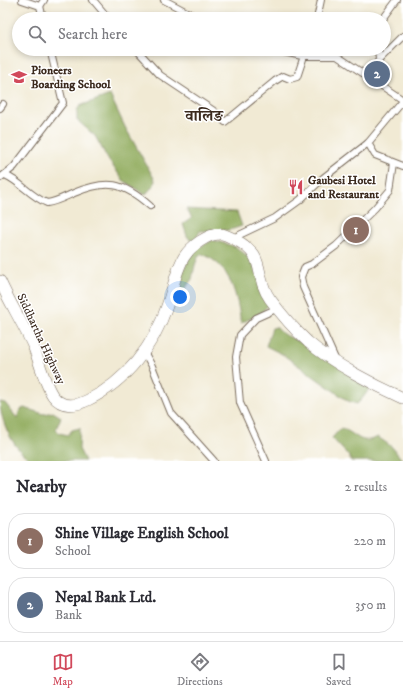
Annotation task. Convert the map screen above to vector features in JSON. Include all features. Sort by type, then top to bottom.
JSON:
[{"type":"highway","name":"Siddhartha Highway","points":[[0,281],[33,346],[53,396],[65,405],[78,405],[104,392],[129,369],[144,352],[162,320],[184,258],[192,248],[208,237],[221,234],[232,238],[251,249],[258,260],[264,287],[270,298],[308,343],[337,362],[403,398]]},
{"type":"street","points":[[22,0],[40,6]]},
{"type":"street","points":[[41,12],[40,6],[44,0]]},
{"type":"street","points":[[93,0],[103,12]]},
{"type":"street","points":[[164,0],[187,12]]},
{"type":"street","points":[[318,12],[321,0]]},
{"type":"street","points":[[388,12],[397,0]]},
{"type":"street","points":[[391,48],[403,36]]},
{"type":"street","points":[[52,56],[63,104],[14,167],[2,177],[20,184],[35,197],[47,203],[88,187],[103,184],[131,190],[150,206]]},
{"type":"street","points":[[142,56],[160,75],[214,111],[226,122],[228,122],[275,81],[283,76],[290,79],[297,77],[307,56],[337,56],[403,101],[368,143],[323,178],[300,200],[275,218],[232,238]]},
{"type":"street","points":[[379,56],[379,60]]},
{"type":"street","points":[[368,77],[383,56]]},
{"type":"street","points":[[368,143],[375,155],[403,166]]},
{"type":"street","points":[[337,362],[303,287],[302,271],[305,266],[312,264],[336,246],[375,208],[390,190],[394,163]]},
{"type":"street","points":[[266,461],[240,403],[236,357],[240,336],[256,318],[278,308]]},
{"type":"street","points":[[144,352],[152,366],[171,413],[214,461]]},
{"type":"green space","points":[[110,95],[125,127],[155,180],[154,185],[145,195],[123,180],[109,161],[95,136],[77,120],[77,110],[80,106]]},
{"type":"green space","points":[[186,209],[237,212],[242,226],[230,230],[200,231],[197,237],[191,241],[187,236],[183,224],[192,218]]},
{"type":"green space","points":[[213,240],[236,247],[251,259],[269,304],[260,314],[241,323],[235,292],[231,282],[220,266],[212,259],[202,254],[198,257],[192,279],[184,290],[175,289],[192,251]]},
{"type":"green space","points":[[276,327],[283,334],[304,344],[371,386],[360,401],[357,404],[348,401],[282,354],[266,346],[272,328]]},
{"type":"green space","points":[[0,402],[5,403],[17,418],[20,410],[24,408],[44,414],[53,412],[61,417],[56,429],[59,433],[68,435],[72,430],[80,428],[79,449],[85,461],[35,461],[28,458],[15,445],[10,436],[3,418]]},
{"type":"green space","points":[[341,428],[347,430],[362,440],[378,437],[392,447],[403,461],[351,461],[348,455],[332,438]]},
{"type":"place","name":"Nepal Bank Ltd.","points":[[377,74]]},
{"type":"place","name":"Pioneers Boarding School","points":[[19,77]]},
{"type":"place","name":"Gaubesi Hotel and Restaurant","points":[[296,187]]},
{"type":"place","name":"Shine Village English School","points":[[356,230]]},
{"type":"district","name":"वालिङ","points":[[204,116]]}]
